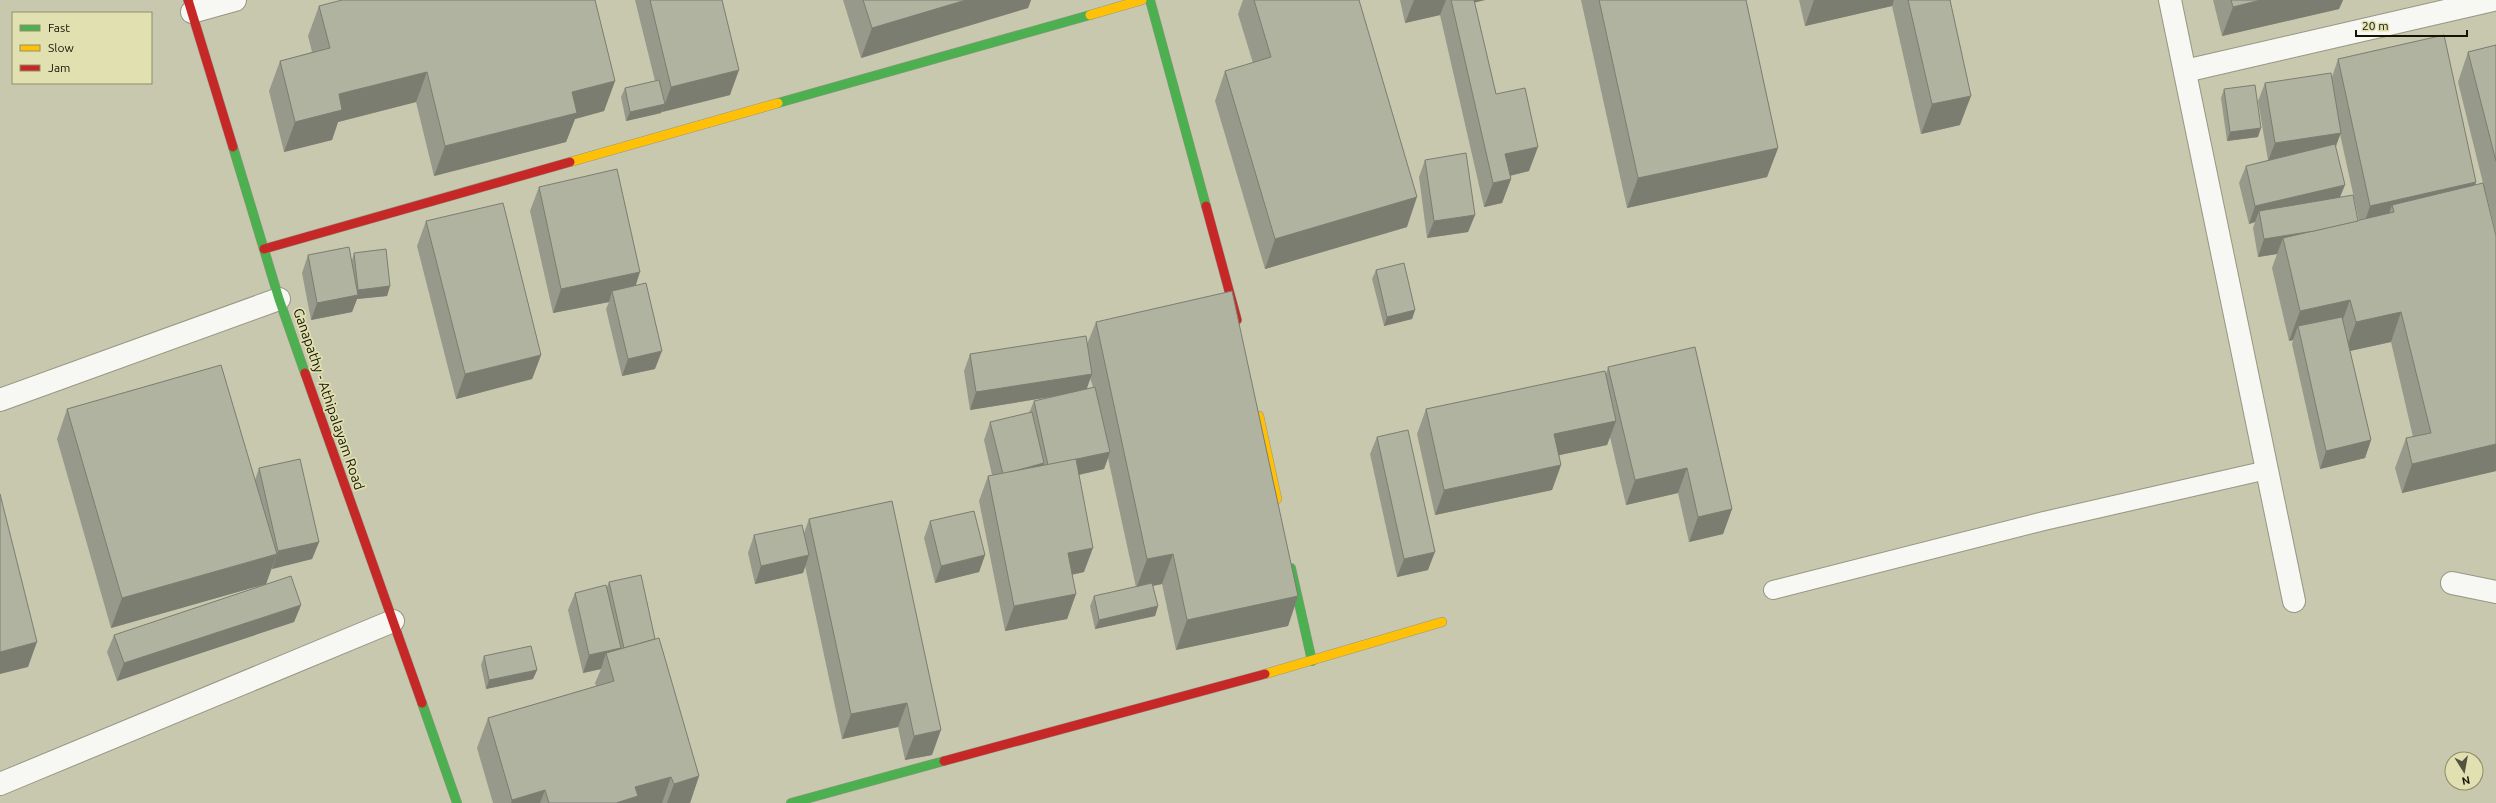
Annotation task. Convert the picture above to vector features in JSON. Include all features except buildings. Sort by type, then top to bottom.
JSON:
[{"type":"street","points":[[190,6],[235,0]]},
{"type":"street","points":[[264,249],[1142,0]]},
{"type":"street","points":[[1150,0],[1239,330]]},
{"type":"street","points":[[2170,0],[2294,600]]},
{"type":"street","points":[[2185,71],[2493,0]]},
{"type":"street","name":"Ganapathy - Athipalayam Road","points":[[190,6],[279,299],[457,803]]},
{"type":"street","points":[[0,400],[279,299]]},
{"type":"street","points":[[1257,407],[1278,508]]},
{"type":"street","points":[[1290,562],[1312,661]]},
{"type":"street","points":[[2452,582],[2496,592]]},
{"type":"street","points":[[0,784],[393,621]]},
{"type":"street","points":[[791,803],[1312,661],[1442,622]]},
{"type":"lane","points":[[1773,590],[2044,521],[2266,470]]},
{"type":"traffic: fast","points":[[1150,0],[1206,206]]},
{"type":"traffic: fast","points":[[778,103],[1090,15]]},
{"type":"traffic: fast","points":[[233,147],[279,299],[305,373]]},
{"type":"traffic: fast","points":[[1291,568],[1312,661]]},
{"type":"traffic: fast","points":[[422,703],[457,803]]},
{"type":"traffic: fast","points":[[791,803],[944,761]]},
{"type":"traffic: slow","points":[[1090,15],[1142,0]]},
{"type":"traffic: slow","points":[[570,162],[778,103]]},
{"type":"traffic: slow","points":[[1259,416],[1277,499]]},
{"type":"traffic: slow","points":[[1265,674],[1442,622]]},
{"type":"traffic: jam","points":[[188,0],[233,147]]},
{"type":"traffic: jam","points":[[264,249],[570,162]]},
{"type":"traffic: jam","points":[[1206,206],[1237,320]]},
{"type":"traffic: jam","points":[[305,373],[422,703]]},
{"type":"traffic: jam","points":[[944,761],[1265,674]]}]
